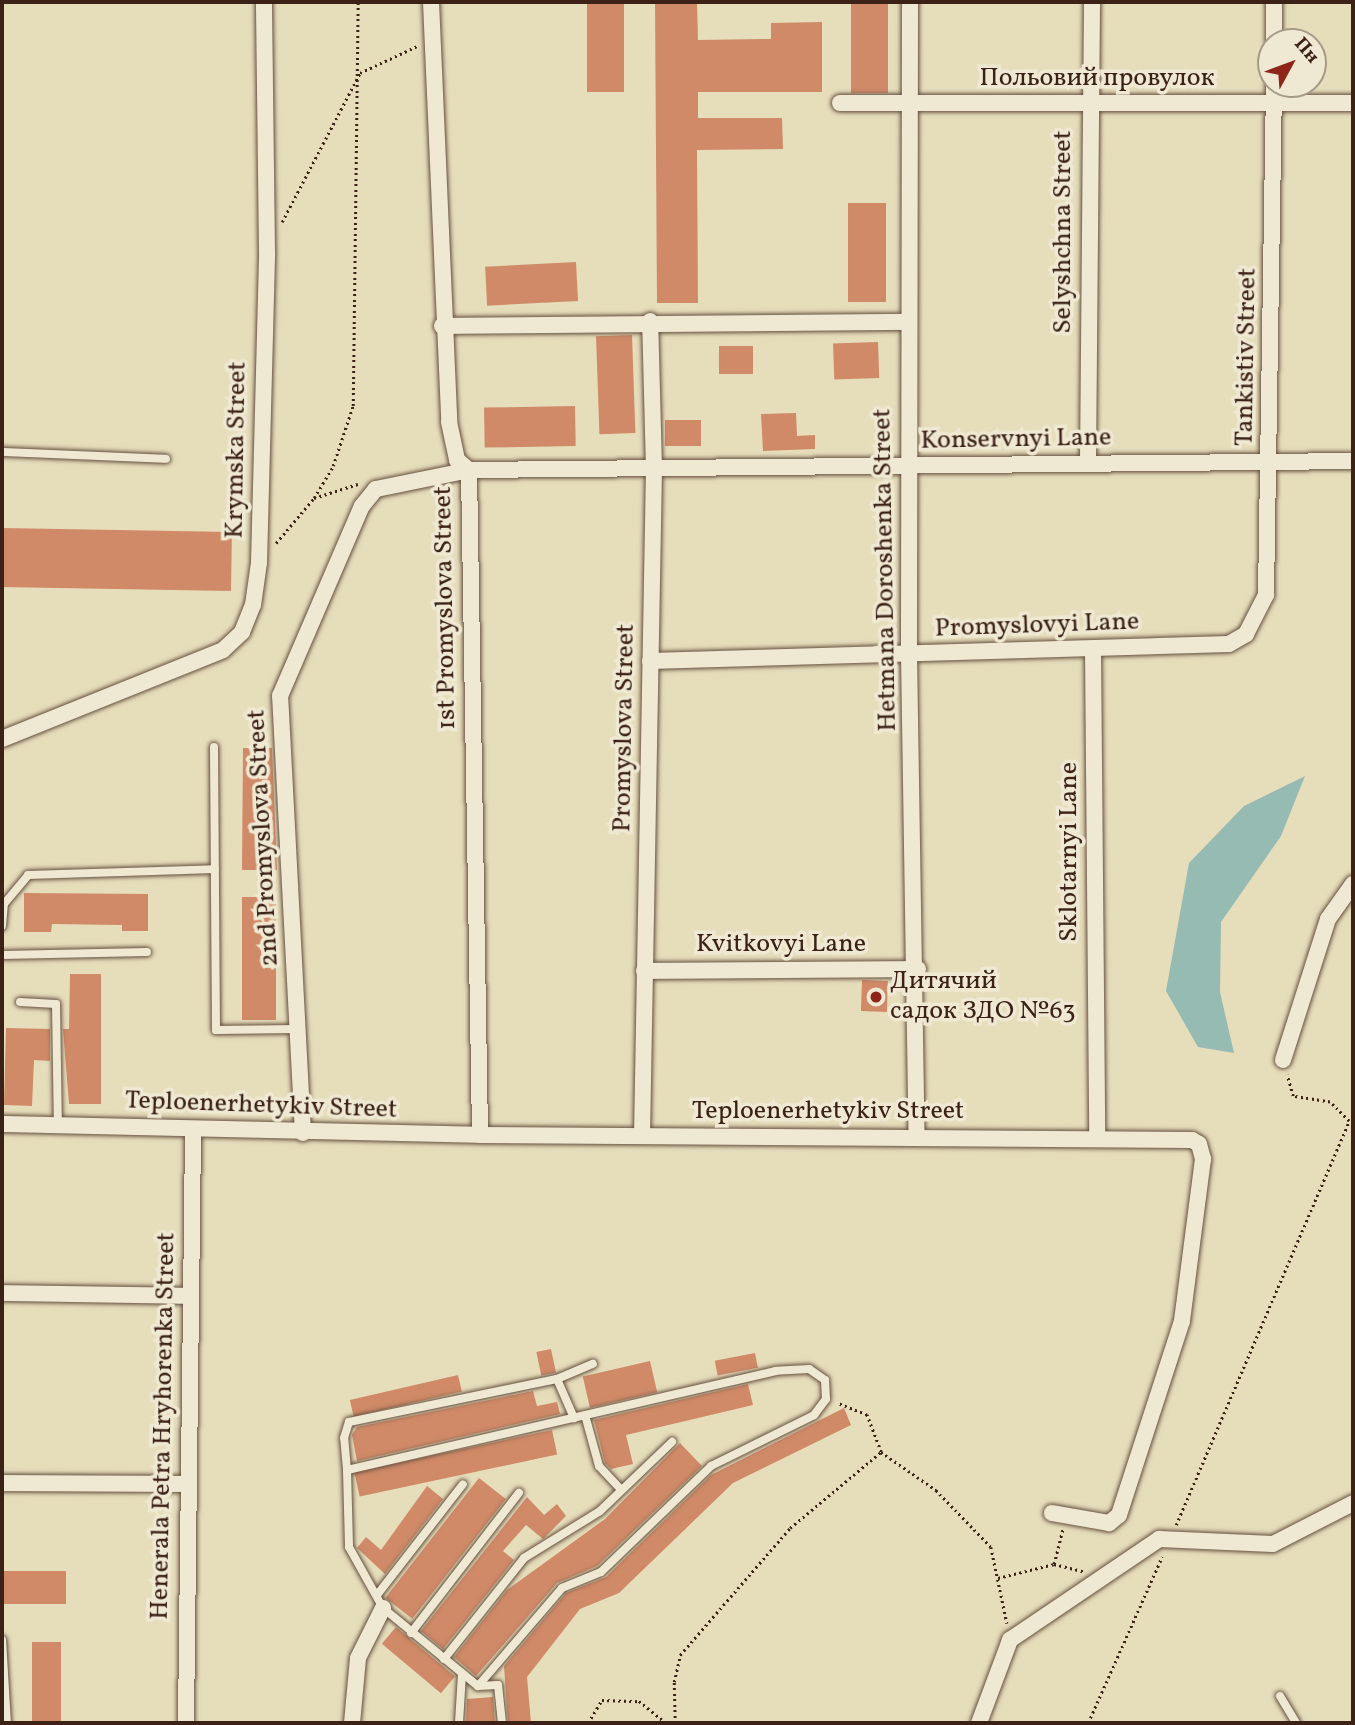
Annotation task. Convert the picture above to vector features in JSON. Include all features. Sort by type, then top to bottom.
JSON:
[{"type":"street","name":"Krymska Street","points":[[2,739],[223,650],[242,632],[259,563],[267,252],[264,2]]},
{"type":"street","name":"1st Promyslova Street","points":[[431,2],[442,326],[452,445],[468,470],[480,1135]]},
{"type":"street","name":"Hetmana Doroshenka Street","points":[[910,2],[909,654],[918,969],[917,1137]]},
{"type":"street","name":"Selyshchna Street","points":[[1088,463],[1092,2]]},
{"type":"street","points":[[1273,2],[1273,28]]},
{"type":"street","name":"Tankistiv Street","points":[[1252,628],[1266,595],[1270,462],[1273,98]]},
{"type":"street","name":"Польовий провулок","points":[[840,103],[1353,103]]},
{"type":"street","points":[[442,326],[650,321],[909,322]]},
{"type":"street","name":"Promyslova Street","points":[[642,1136],[654,469],[650,321]]},
{"type":"street","name":"Konservnyi Lane","points":[[468,470],[1353,461]]},
{"type":"street","name":"2nd Promyslova Street","points":[[303,1133],[280,696],[362,506],[390,483],[468,470]]},
{"type":"street","name":"Promyslovyi Lane","points":[[650,661],[1229,644],[1252,628]]},
{"type":"street","name":"Sklotarnyi Lane","points":[[1093,650],[1097,1138]]},
{"type":"street","points":[[1283,1060],[1328,919],[1353,884]]},
{"type":"street","name":"Kvitkovyi Lane","points":[[644,971],[918,969]]},
{"type":"street","name":"Teploenerhetykiv Street","points":[[2,1124],[303,1133],[1183,1138],[1199,1144],[1203,1159],[1182,1321],[1119,1515],[1109,1523],[1059,1515]]},
{"type":"street","name":"Henerala Petra Hryhorenka Street","points":[[186,1723],[186,1484],[193,1129]]},
{"type":"street","points":[[2,1293],[190,1296]]},
{"type":"street","points":[[2,1483],[186,1484]]},
{"type":"street","points":[[979,1723],[1010,1640],[1159,1539],[1273,1544],[1353,1503]]},
{"type":"street","points":[[352,1723],[358,1658],[380,1601]]},
{"type":"lane","points":[[2,452],[166,459]]},
{"type":"lane","points":[[214,747],[216,1030],[299,1029]]},
{"type":"lane","points":[[2,926],[4,904],[28,875],[215,869]]},
{"type":"lane","points":[[2,955],[147,952]]},
{"type":"lane","points":[[20,1002],[56,1004],[58,1125]]},
{"type":"lane","points":[[502,1723],[498,1685],[478,1686],[411,1633],[380,1601],[349,1547],[344,1438],[349,1422],[557,1379],[593,1364]]},
{"type":"lane","points":[[347,1471],[585,1415],[798,1370],[809,1369],[825,1380],[826,1399],[814,1415],[711,1466],[601,1572],[562,1588],[478,1686]]},
{"type":"lane","points":[[557,1379],[574,1418]]},
{"type":"lane","points":[[585,1415],[599,1466],[621,1490]]},
{"type":"lane","points":[[444,1659],[524,1558],[600,1511],[671,1442]]},
{"type":"lane","points":[[380,1601],[463,1484]]},
{"type":"lane","points":[[411,1633],[519,1493]]},
{"type":"lane","points":[[2,1640],[6,1723]]},
{"type":"lane","points":[[459,1723],[462,1674]]},
{"type":"lane","points":[[1280,1696],[1296,1723]]},
{"type":"path","points":[[259,563],[314,498],[333,466],[353,406],[360,73],[358,2]]},
{"type":"path","points":[[279,228],[360,73],[433,39]]},
{"type":"path","points":[[314,498],[352,485],[390,483]]},
{"type":"path","points":[[1088,1723],[1349,1121],[1331,1102],[1293,1096],[1283,1060]]},
{"type":"path","points":[[826,1399],[867,1415],[881,1452],[936,1490],[991,1547],[1010,1640]]},
{"type":"path","points":[[675,1723],[674,1682],[680,1655],[790,1528],[881,1452]]},
{"type":"path","points":[[1054,1564],[1059,1515]]},
{"type":"path","points":[[998,1578],[1054,1564],[1104,1576]]},
{"type":"path","points":[[587,1723],[602,1700],[639,1701],[666,1723]]},
{"type":"water","points":[[1305,776],[1281,836],[1221,922],[1220,992],[1234,1053],[1198,1047],[1166,991],[1189,863],[1244,806]]},
{"type":"building","points":[[587,2],[624,2],[624,92],[587,92]]},
{"type":"building","points":[[655,2],[697,2],[698,40],[771,39],[771,23],[822,22],[822,92],[698,92],[698,118],[782,118],[783,149],[697,150],[698,303],[657,303]]},
{"type":"building","points":[[851,2],[888,2],[888,93],[851,93]]},
{"type":"building","points":[[848,203],[886,203],[886,302],[848,302]]},
{"type":"building","points":[[576,262],[578,301],[487,306],[485,267]]},
{"type":"building","points":[[632,335],[635,433],[599,434],[596,336]]},
{"type":"building","points":[[878,342],[879,378],[834,380],[833,344]]},
{"type":"building","points":[[719,346],[753,346],[753,374],[719,374]]},
{"type":"building","points":[[575,406],[576,446],[485,448],[484,408]]},
{"type":"building","points":[[796,413],[797,436],[815,435],[815,449],[763,451],[761,414]]},
{"type":"building","points":[[665,420],[701,420],[701,446],[665,446]]},
{"type":"building","points":[[2,528],[232,532],[231,591],[2,587]]},
{"type":"building","points":[[243,748],[272,748],[277,870],[242,870]]},
{"type":"building","points":[[24,893],[148,894],[148,931],[122,931],[122,925],[52,924],[51,932],[24,932]]},
{"type":"building","points":[[242,897],[276,897],[276,1020],[242,1020]]},
{"type":"building","points":[[70,974],[101,974],[101,1104],[69,1104],[63,1029],[69,1029]]},
{"type":"building","points":[[862,980],[888,981],[887,1012],[861,1011]]},
{"type":"building","points":[[6,1028],[50,1029],[50,1061],[34,1060],[32,1106],[4,1105]]},
{"type":"building","points":[[551,1349],[556,1372],[541,1376],[536,1352]]},
{"type":"building","points":[[755,1353],[758,1368],[718,1376],[715,1361]]},
{"type":"building","points":[[650,1361],[657,1392],[590,1408],[583,1377]]},
{"type":"building","points":[[458,1375],[462,1392],[354,1417],[350,1400]]},
{"type":"building","points":[[748,1384],[753,1405],[626,1435],[633,1464],[611,1469],[605,1463],[594,1420]]},
{"type":"building","points":[[533,1391],[537,1406],[557,1402],[560,1414],[357,1461],[352,1435],[357,1427]]},
{"type":"building","points":[[844,1408],[851,1425],[733,1483],[619,1593],[580,1609],[527,1677],[531,1723],[508,1723],[504,1666],[566,1593],[606,1577],[711,1475]]},
{"type":"building","points":[[552,1430],[557,1454],[360,1496],[354,1472]]},
{"type":"building","points":[[680,1443],[702,1466],[597,1566],[557,1583],[476,1676],[454,1657],[507,1590],[605,1519]]},
{"type":"building","points":[[479,1478],[506,1499],[412,1619],[385,1598]]},
{"type":"building","points":[[427,1486],[443,1499],[385,1574],[357,1548],[366,1537],[381,1550]]},
{"type":"building","points":[[527,1497],[544,1515],[557,1504],[566,1516],[543,1539],[526,1525],[503,1551],[514,1560],[443,1649],[421,1631]]},
{"type":"building","points":[[2,1571],[66,1571],[66,1604],[2,1604]]},
{"type":"building","points":[[396,1627],[455,1676],[441,1693],[382,1644]]},
{"type":"building","points":[[32,1642],[61,1642],[61,1723],[32,1723]]},
{"type":"building","points":[[493,1697],[495,1723],[466,1723],[467,1699]]},
{"type":"place","name":"Дитячий садок ЗДО №63","points":[[876,997]]}]
